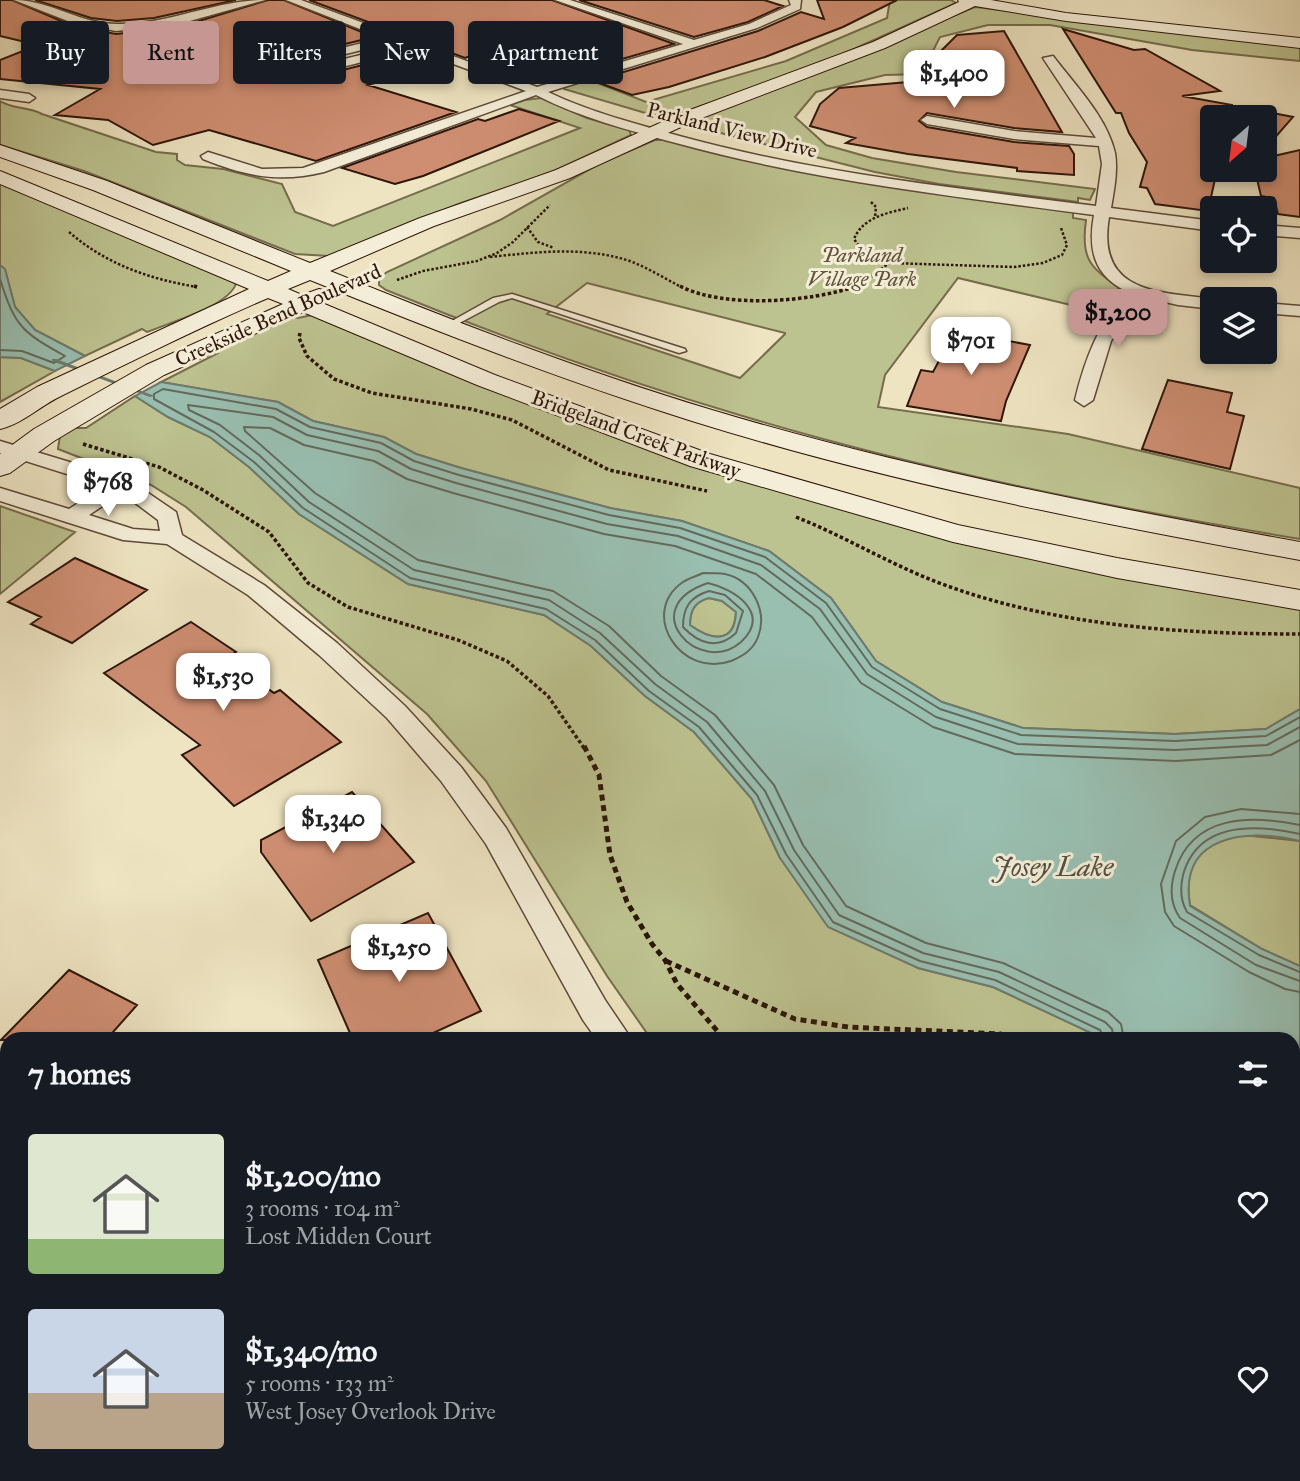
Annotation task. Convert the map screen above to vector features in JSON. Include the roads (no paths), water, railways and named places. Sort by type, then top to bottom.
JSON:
[{"type":"main road","points":[[969,1],[1066,17],[1300,43]]},
{"type":"main road","name":"Creekside Bend Boulevard","points":[[11,414],[46,393],[155,340],[271,288],[427,222],[563,174],[673,124],[868,49],[969,1]]},
{"type":"main road","name":"Bridgeland Creek Parkway","points":[[0,151],[88,181],[447,326],[611,387],[848,458],[1122,520],[1300,551]]},
{"type":"main road","name":"Creekside Bend Boulevard","points":[[463,234],[530,197],[563,174]]},
{"type":"main road","name":"Bridgeland Creek Parkway","points":[[0,177],[572,414],[700,460],[953,533],[1117,568],[1300,600]]},
{"type":"main road","name":"Creekside Bend Boulevard","points":[[7,455],[71,431],[191,353],[345,284],[385,276]]},
{"type":"street","points":[[19,0],[83,23],[115,27],[156,24],[260,0]]},
{"type":"street","name":"Parkland View Drive","points":[[291,0],[360,26]]},
{"type":"street","points":[[560,0],[695,44]]},
{"type":"street","points":[[208,156],[258,174],[305,173],[537,91],[695,44],[789,12],[796,7],[797,2],[794,0]]},
{"type":"street","points":[[360,46],[299,61],[293,63],[290,68],[311,71],[360,59]]},
{"type":"street","points":[[1049,58],[1108,154],[1097,243],[1105,269],[1136,289],[1160,297],[1200,302]]},
{"type":"street","name":"Parkland View Drive","points":[[454,61],[537,91],[575,109],[749,159],[830,175],[1103,209],[1200,224]]},
{"type":"street","name":"Parkland View Drive","points":[[537,91],[561,94],[923,187]]},
{"type":"street","points":[[0,94],[29,99]]},
{"type":"street","points":[[927,120],[1019,136],[1103,142]]},
{"type":"street","points":[[1277,231],[1300,233]]},
{"type":"street","points":[[1084,400],[1093,359],[1105,329],[1136,289]]},
{"type":"street","points":[[1277,309],[1300,311]]},
{"type":"street","points":[[7,455],[122,484],[168,517],[172,538]]},
{"type":"street","points":[[72,516],[122,484]]},
{"type":"street","points":[[0,494],[131,535],[172,538],[256,590],[328,649],[396,712],[452,774],[496,836],[594,1010],[610,1032]]},
{"type":"lane","points":[[447,326],[496,300],[512,296],[682,351]]},
{"type":"water","points":[[0,265],[5,269],[15,307],[35,330],[85,356],[55,371],[21,358],[0,357]]},
{"type":"water","name":"Josey Lake","points":[[161,382],[278,402],[313,421],[384,437],[416,454],[461,468],[610,508],[682,521],[769,551],[831,598],[876,661],[942,702],[1023,728],[1175,734],[1266,729],[1300,709],[1300,841],[1259,836],[1239,837],[1221,842],[1206,850],[1195,864],[1189,882],[1190,906],[1262,949],[1300,966],[1300,1032],[1089,1032],[993,987],[918,968],[828,927],[780,858],[752,799],[694,732],[645,696],[591,646],[544,615],[408,584],[299,514],[249,467],[210,437],[168,417],[135,396]],"holes":[[[709,598],[722,601],[736,612],[735,623],[726,635],[705,634],[690,625],[692,611],[696,605]]]},
{"type":"waterway","points":[[54,360],[152,396]]},
{"type":"park label","name":"Parkland Village Park","points":[[862,267]]}]
